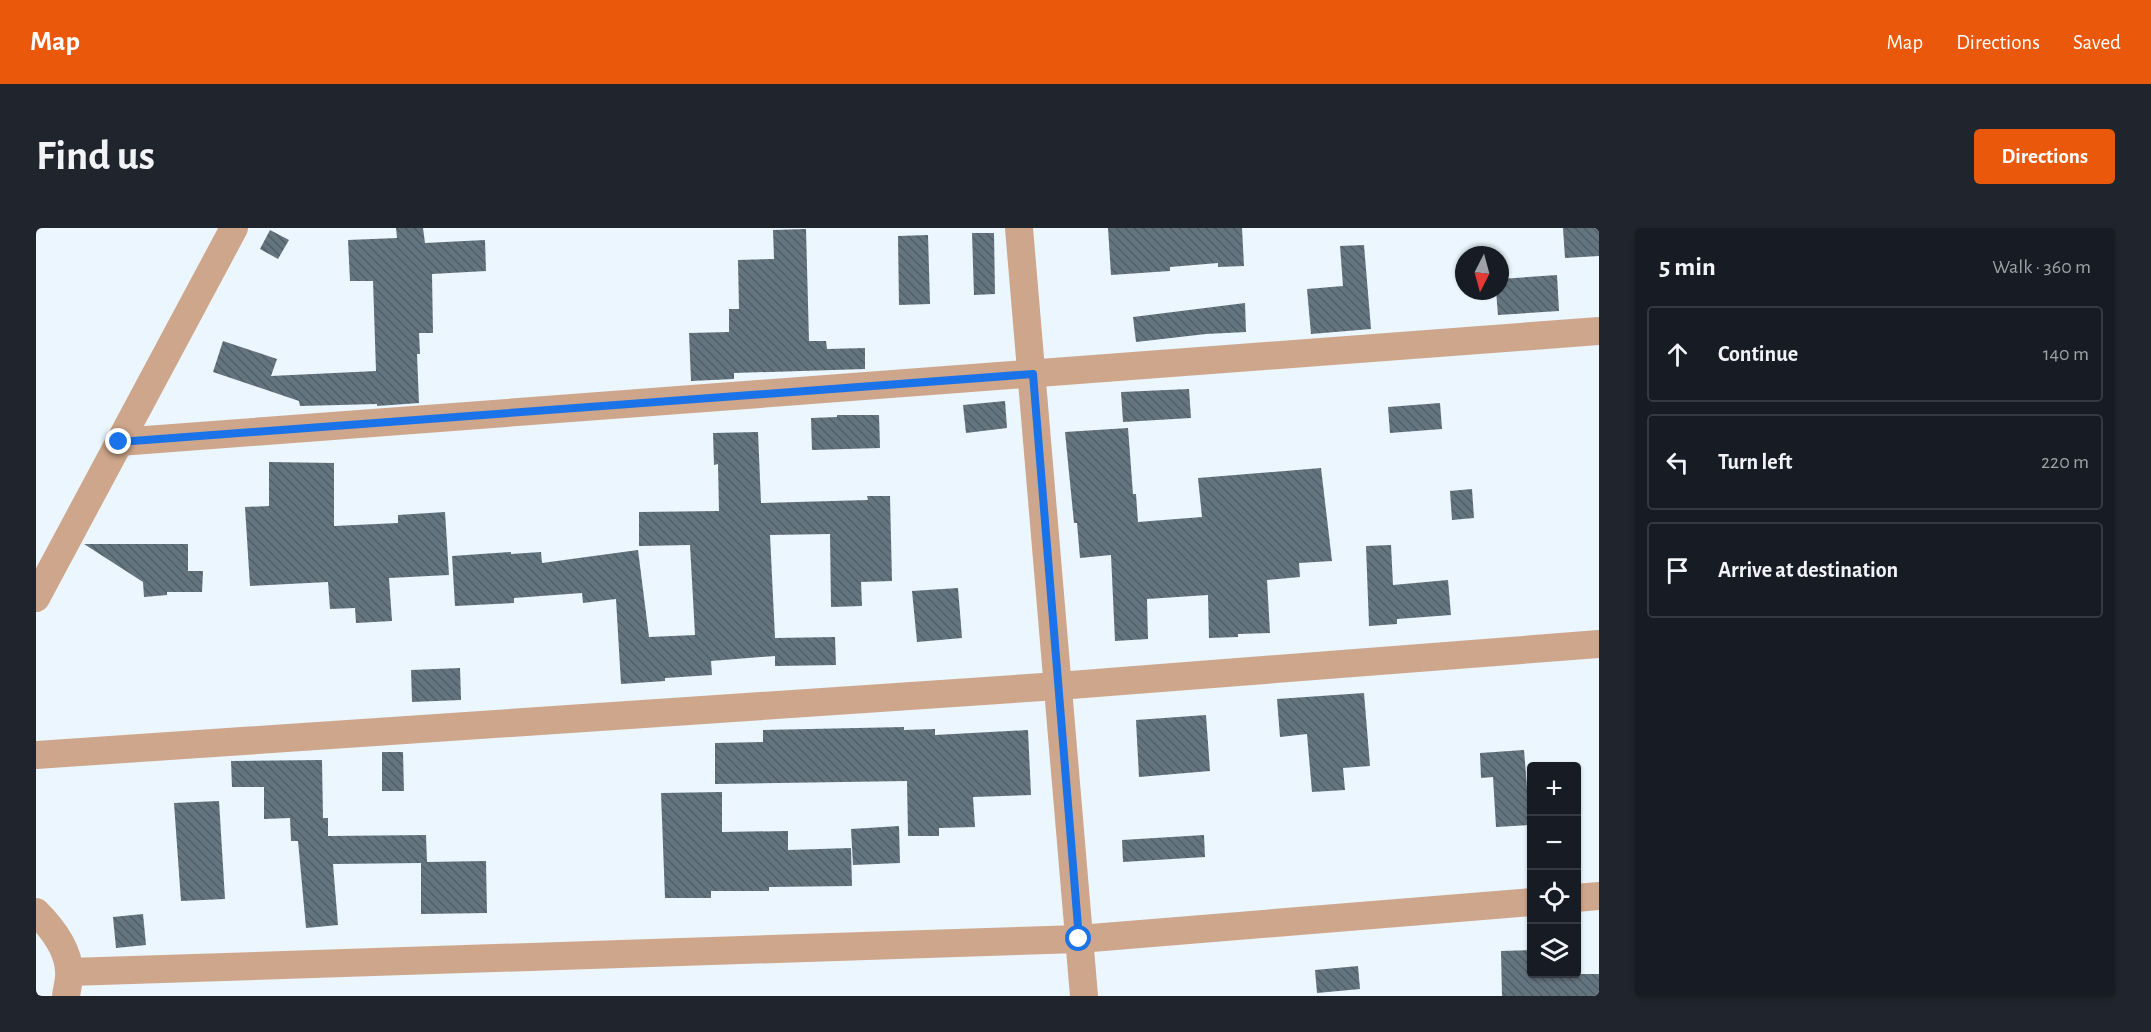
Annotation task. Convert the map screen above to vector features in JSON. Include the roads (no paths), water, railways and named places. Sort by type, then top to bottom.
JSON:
[{"type":"street","points":[[36,598],[234,228]]},
{"type":"street","points":[[1019,228],[1084,996]]},
{"type":"street","points":[[119,442],[1599,331]]},
{"type":"street","points":[[36,755],[1058,686],[1599,644]]},
{"type":"street","points":[[1581,898],[1599,896]]},
{"type":"street","points":[[36,912],[57,936],[68,984],[1079,939],[1527,902]]}]
